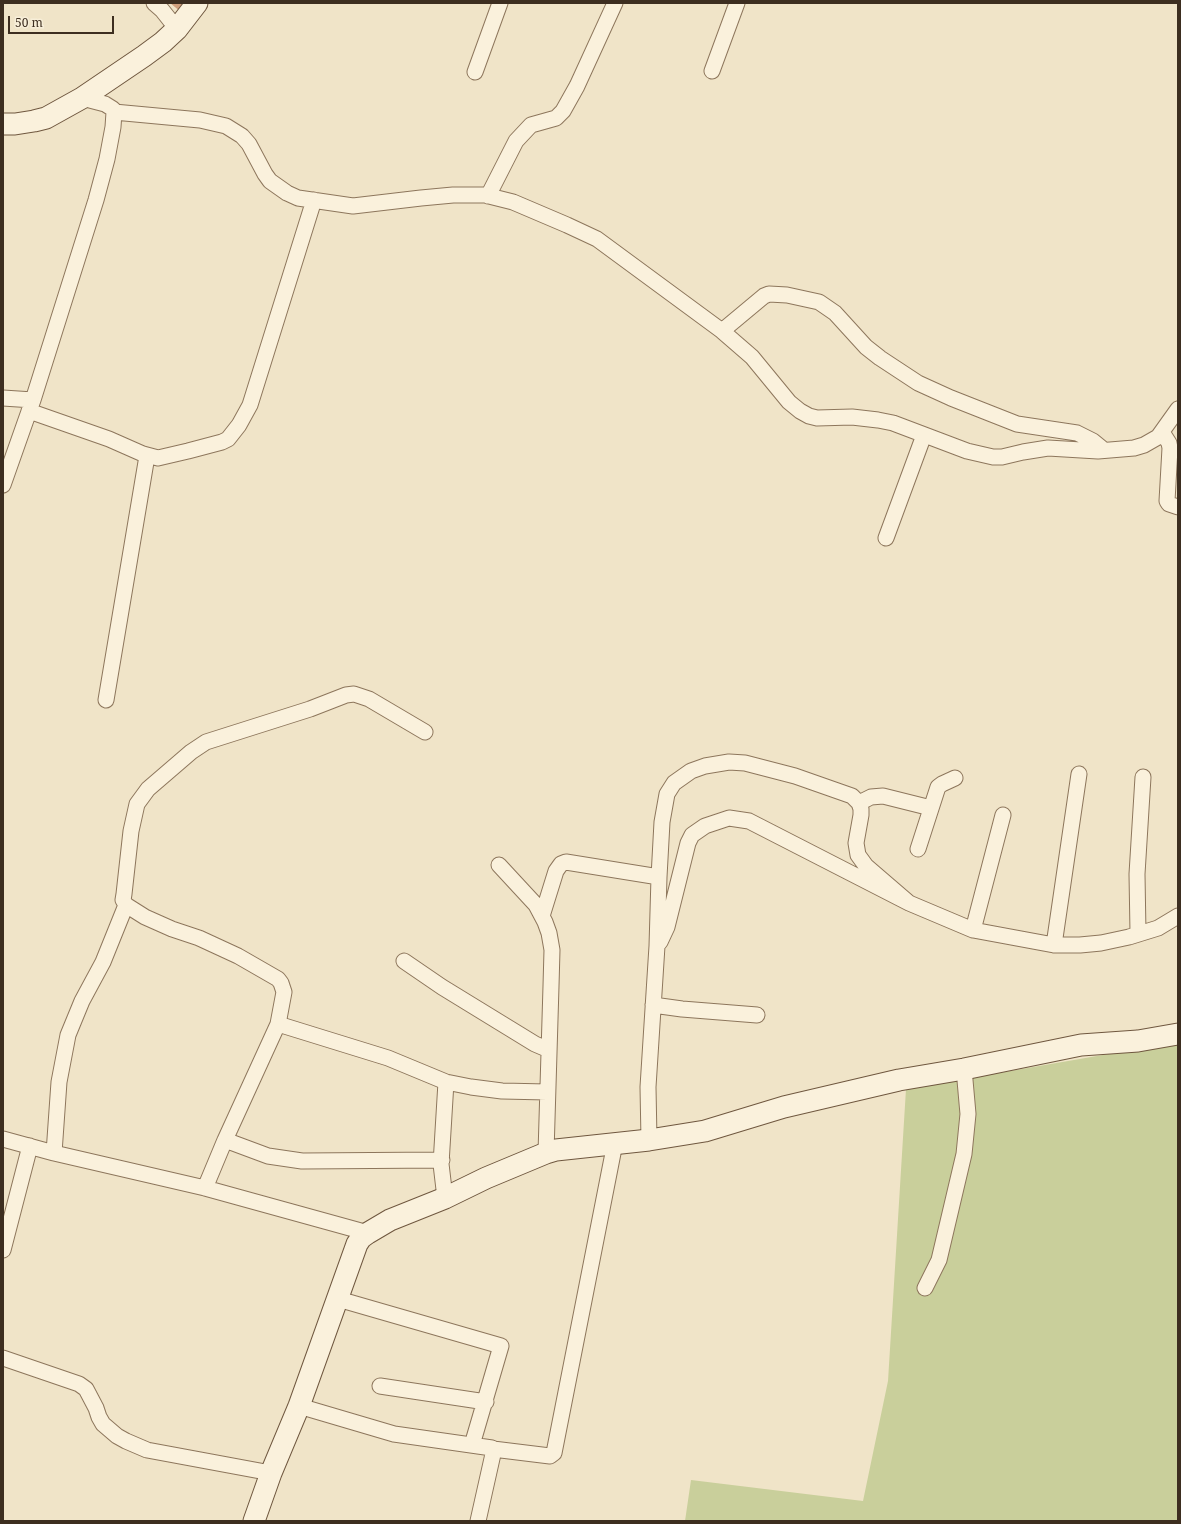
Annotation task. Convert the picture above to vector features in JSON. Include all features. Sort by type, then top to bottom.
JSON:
[{"type":"street","points":[[154,3],[178,29]]},
{"type":"street","points":[[3,124],[27,122],[46,118],[82,98],[144,56],[178,29],[197,3]]},
{"type":"street","points":[[475,72],[500,3]]},
{"type":"street","points":[[488,196],[516,140],[528,127],[556,118],[563,112],[577,86],[615,3]]},
{"type":"street","points":[[712,71],[737,3]]},
{"type":"street","points":[[3,485],[31,405],[96,200],[114,122],[113,109],[105,104],[82,98]]},
{"type":"street","points":[[114,112],[200,120],[226,126],[242,136],[249,144],[270,181],[287,193],[298,198],[353,206],[453,195],[488,196],[513,202],[596,239],[722,331],[752,357],[789,402],[809,416],[817,418],[878,420],[924,435],[956,448],[993,457],[1002,457],[1048,448],[1098,451],[1134,448],[1150,441],[1162,432],[1178,409]]},
{"type":"street","points":[[3,398],[31,405],[147,456],[162,458],[222,442],[228,439],[239,425],[250,405],[314,200]]},
{"type":"street","points":[[722,331],[764,296],[769,294],[787,295],[819,302],[835,313],[866,347],[891,366],[918,383],[951,398],[1017,424],[1077,433],[1093,441],[1104,450]]},
{"type":"street","points":[[1162,432],[1169,443],[1170,448],[1167,501],[1169,504],[1178,507]]},
{"type":"street","points":[[886,538],[924,435]]},
{"type":"street","points":[[106,700],[147,456]]},
{"type":"street","points":[[205,1188],[225,1140],[278,1024],[284,992],[278,979],[238,956],[199,938],[172,929],[145,917],[126,905],[123,900],[131,831],[137,804],[148,789],[191,752],[206,742],[310,709],[346,695],[354,694],[369,699],[425,732]]},
{"type":"street","points":[[649,1140],[648,1087],[653,1027],[662,822],[668,794],[674,783],[691,771],[705,766],[729,762],[745,763],[796,776],[852,796],[859,803],[861,815],[856,843],[858,855],[866,866],[909,903]]},
{"type":"street","points":[[1054,945],[1079,774]]},
{"type":"street","points":[[1138,933],[1137,874],[1143,777]]},
{"type":"street","points":[[918,849],[938,787],[955,778]]},
{"type":"street","points":[[859,803],[871,797],[883,796],[931,808]]},
{"type":"street","points":[[973,930],[1003,815]]},
{"type":"street","points":[[657,946],[668,927],[688,843],[692,835],[705,826],[729,818],[749,821],[909,903],[973,930],[1054,945],[1080,945],[1101,943],[1158,928],[1178,916]]},
{"type":"street","points":[[542,916],[556,871],[561,864],[566,862],[659,877]]},
{"type":"street","points":[[499,865],[531,898],[542,916],[549,933],[552,950],[546,1153]]},
{"type":"street","points":[[54,1153],[59,1082],[68,1035],[82,1001],[103,962],[126,905]]},
{"type":"street","points":[[404,961],[448,991],[535,1044],[549,1050]]},
{"type":"street","points":[[653,1005],[682,1009],[757,1015]]},
{"type":"street","points":[[278,1024],[388,1058],[446,1082],[502,1091],[547,1092]]},
{"type":"street","points":[[255,1521],[271,1473],[299,1406],[357,1244],[361,1238],[390,1220],[445,1198],[486,1178],[546,1153],[566,1149],[649,1140],[704,1131],[784,1107],[899,1080],[964,1069],[1081,1045],[1138,1041],[1178,1034]]},
{"type":"street","points":[[925,1288],[939,1260],[964,1154],[968,1114],[964,1069]]},
{"type":"street","points":[[445,1198],[442,1160],[446,1082]]},
{"type":"street","points":[[3,1139],[54,1153],[205,1188],[368,1233]]},
{"type":"street","points":[[225,1140],[268,1156],[302,1161],[442,1160]]},
{"type":"street","points":[[299,1406],[394,1434],[553,1456],[615,1143]]},
{"type":"street","points":[[3,1250],[30,1146]]},
{"type":"street","points":[[338,1299],[501,1346],[486,1402],[472,1445]]},
{"type":"street","points":[[3,1358],[79,1384],[86,1389],[103,1424],[117,1436],[126,1441],[148,1450],[271,1473]]},
{"type":"street","points":[[380,1386],[486,1402]]},
{"type":"street","points":[[478,1521],[494,1449]]},
{"type":"green space","points":[[1178,1042],[1178,1521],[685,1521],[691,1480],[863,1501],[888,1381],[906,1089]]},
{"type":"building","points":[[170,3],[188,3],[181,12]]}]
